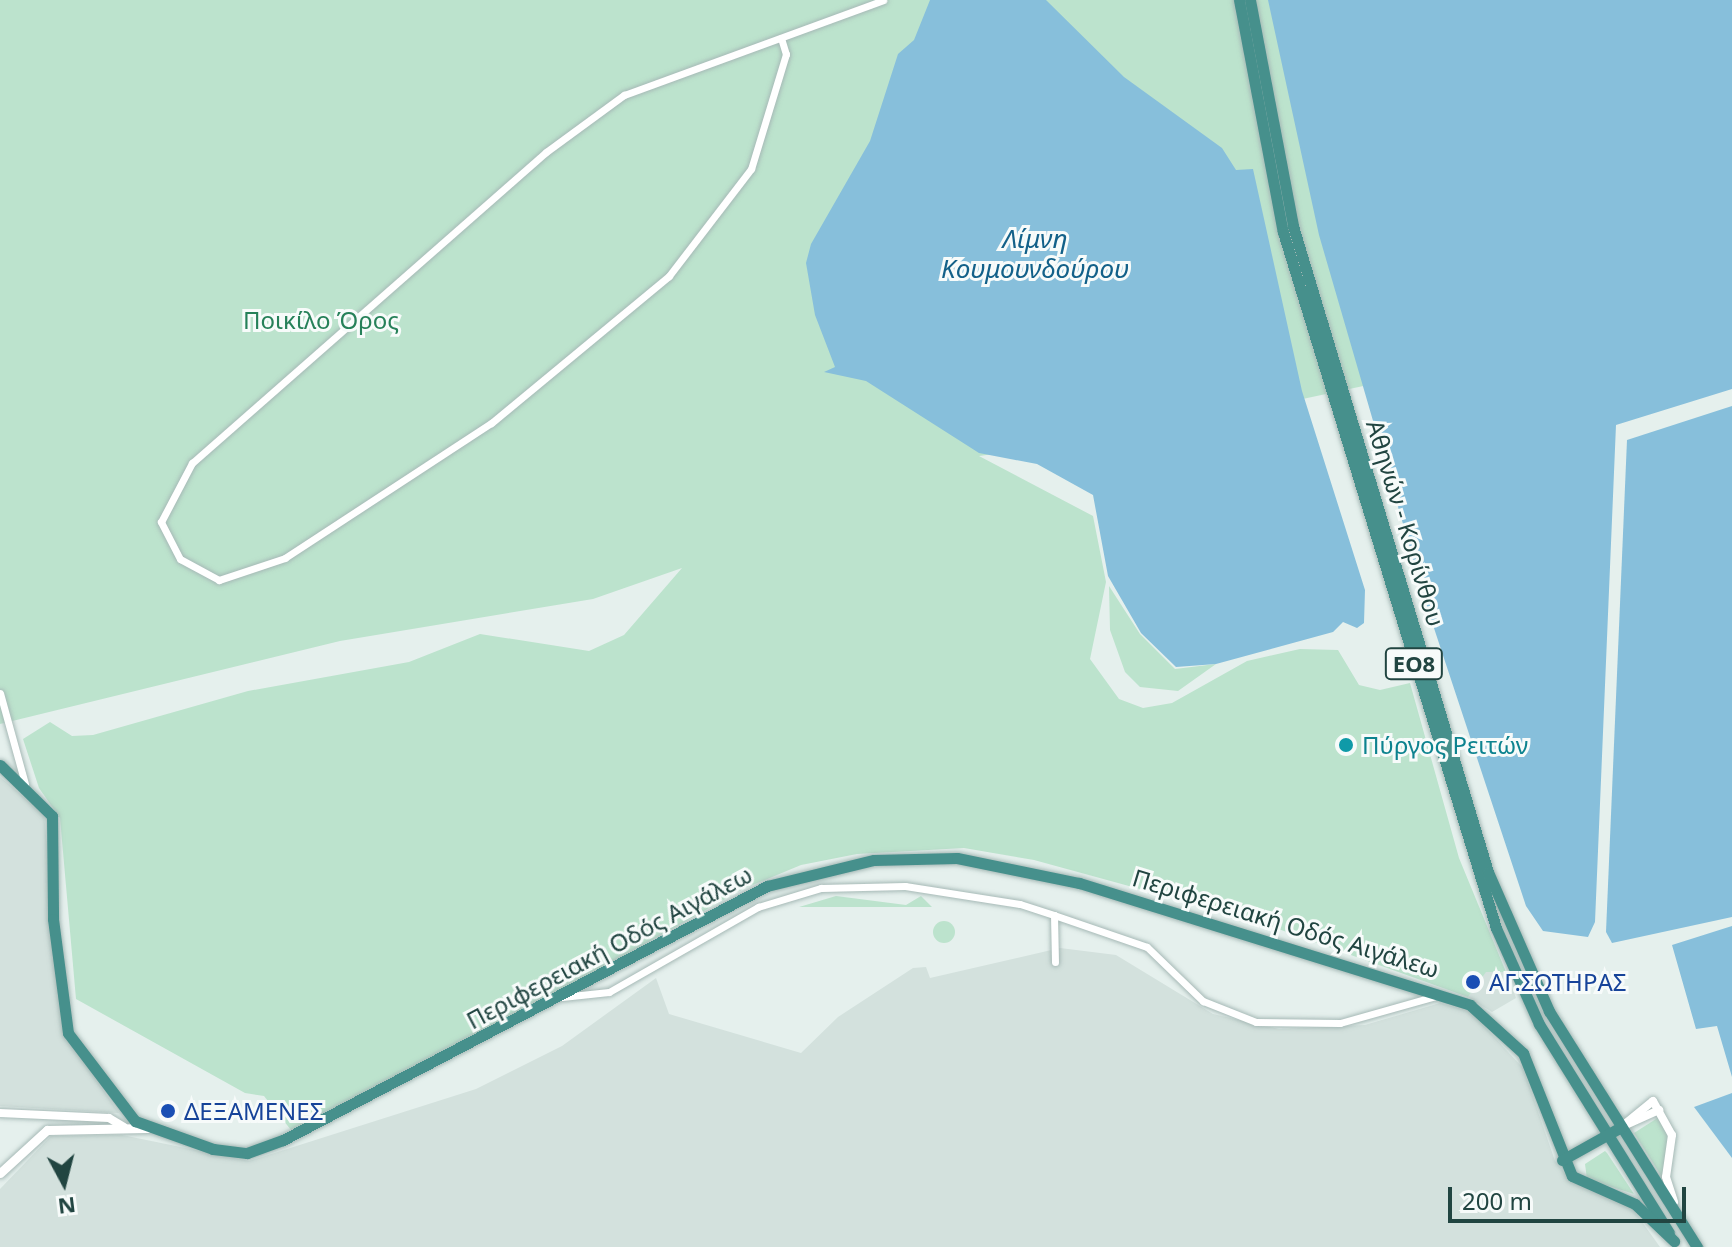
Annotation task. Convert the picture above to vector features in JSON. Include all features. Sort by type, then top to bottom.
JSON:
[{"type":"highway","name":"Αθηνών - Κορίνθου","points":[[1239,0],[1287,245],[1482,886],[1539,1024],[1676,1244]]},
{"type":"highway","name":"Αθηνών - Κορίνθου","points":[[1250,0],[1297,240],[1488,872],[1549,1011],[1697,1247]]},
{"type":"highway","name":"Περιφερειακή Οδός Αιγάλεω","points":[[0,765],[46,805],[54,828],[53,919],[68,1033],[123,1110],[149,1128],[213,1149],[259,1150],[562,997],[767,886],[847,864],[931,857],[1079,883],[1444,994],[1482,1013],[1523,1053],[1562,1160]]},
{"type":"highway","points":[[1621,1127],[1562,1160],[1577,1181],[1635,1204],[1676,1244]]},
{"type":"main road","points":[[2,1169],[47,1130],[149,1128]]},
{"type":"street","points":[[781,38],[786,54],[769,118],[729,204],[669,276],[514,403],[285,558],[219,580],[193,571],[161,522],[184,474],[402,280],[606,105],[781,38],[883,0]]},
{"type":"street","points":[[0,693],[25,784]]},
{"type":"street","points":[[562,997],[609,992],[758,907],[821,888],[953,890],[1054,915],[1147,947],[1203,1001],[1256,1022],[1340,1023],[1444,994]]},
{"type":"street","points":[[1054,915],[1055,962]]},
{"type":"street","points":[[1621,1127],[1653,1101],[1672,1135],[1666,1177],[1683,1226]]},
{"type":"street","points":[[1621,1127],[1659,1110]]},
{"type":"street","points":[[0,1113],[109,1118],[124,1127]]},
{"type":"shaded area","points":[[0,777],[44,814],[64,1033],[119,1113],[0,1106]]},
{"type":"shaded area","points":[[1060,948],[1116,955],[1213,1014],[1279,1029],[1365,1025],[1440,1003],[1470,1011],[1523,1068],[1555,1161],[1571,1181],[1632,1208],[1660,1247],[0,1247],[0,1189],[51,1136],[122,1135],[249,1161],[476,1089],[562,1046],[656,978],[669,1014],[801,1053],[838,1017],[913,968],[926,967],[930,978]]},
{"type":"shaded area","points":[[1486,971],[1506,972],[1516,998],[1492,1012],[1468,997]]},
{"type":"green space","name":"Ποικίλο Όρος","points":[[0,0],[1376,0],[1452,367],[1134,435],[979,456],[1093,516],[1106,582],[1090,659],[1119,699],[1143,708],[1172,703],[1247,661],[1300,649],[1338,650],[1359,685],[1380,690],[1410,683],[1459,858],[1506,972],[1486,972],[1468,997],[1253,920],[1034,860],[964,848],[857,854],[801,865],[743,889],[513,1018],[291,1130],[264,1096],[245,1093],[76,999],[60,818],[39,788],[23,739],[50,722],[72,736],[93,735],[248,691],[409,662],[480,634],[589,651],[624,635],[682,568],[593,599],[340,641],[0,724]]},
{"type":"green space","points":[[1109,586],[1140,634],[1175,669],[1216,664],[1178,691],[1140,687],[1125,672],[1110,630]]},
{"type":"green space","points":[[836,896],[906,905],[921,896],[932,907],[799,907]]},
{"type":"green space","points":[[944,921],[952,924],[955,932],[952,940],[944,943],[936,940],[933,932],[936,924]]},
{"type":"green space","points":[[1659,1117],[1669,1140],[1662,1177],[1634,1133]]},
{"type":"green space","points":[[1605,1151],[1634,1194],[1587,1179],[1585,1164]]},
{"type":"water","name":"Λίμνη Κουμουνδούρου","points":[[930,0],[1046,0],[1124,77],[1222,148],[1236,170],[1253,169],[1302,391],[1365,590],[1364,623],[1357,628],[1343,622],[1333,632],[1216,664],[1176,667],[1141,633],[1108,576],[1093,495],[1037,464],[979,453],[866,381],[824,372],[835,367],[815,315],[806,263],[811,244],[870,141],[898,54],[914,40]]},
{"type":"water","points":[[1268,0],[1732,0],[1732,389],[1616,425],[1595,922],[1588,937],[1543,931],[1526,906],[1428,610],[1319,235]]},
{"type":"water","points":[[1732,406],[1732,917],[1612,943],[1606,932],[1627,440]]},
{"type":"water","points":[[1732,926],[1732,1077],[1717,1026],[1696,1029],[1672,945]]},
{"type":"water","points":[[1732,1093],[1732,1158],[1694,1107]]},
{"type":"place","name":"Πύργος Ρειτών","points":[[1346,745]]},
{"type":"place","name":"ΑΓ.ΣΩΤΗΡΑΣ","points":[[1473,982]]},
{"type":"place","name":"ΔΕΞΑΜΕΝΕΣ","points":[[168,1111]]}]
